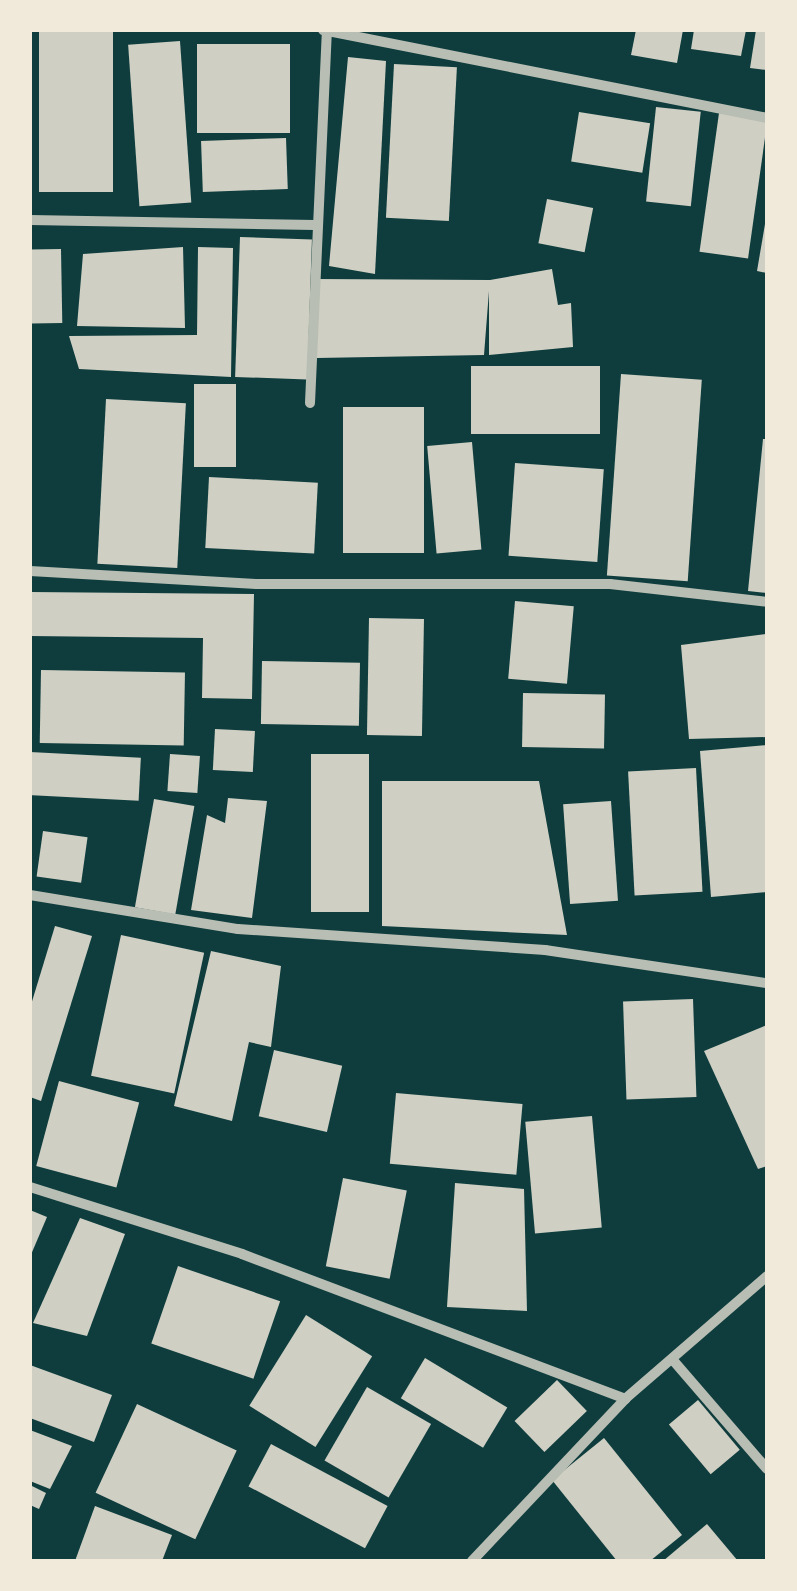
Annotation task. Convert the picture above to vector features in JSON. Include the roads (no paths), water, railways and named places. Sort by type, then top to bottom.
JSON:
[{"type":"street","points":[[310,403],[325,31],[767,118]]},
{"type":"street","points":[[30,220],[315,225]]},
{"type":"street","points":[[30,571],[258,584],[610,584],[767,602]]},
{"type":"street","points":[[30,895],[238,929],[545,950],[767,983]]},
{"type":"street","points":[[30,1187],[242,1254],[625,1399]]},
{"type":"street","points":[[472,1561],[625,1399],[767,1276]]},
{"type":"street","points":[[672,1360],[767,1470]]}]
